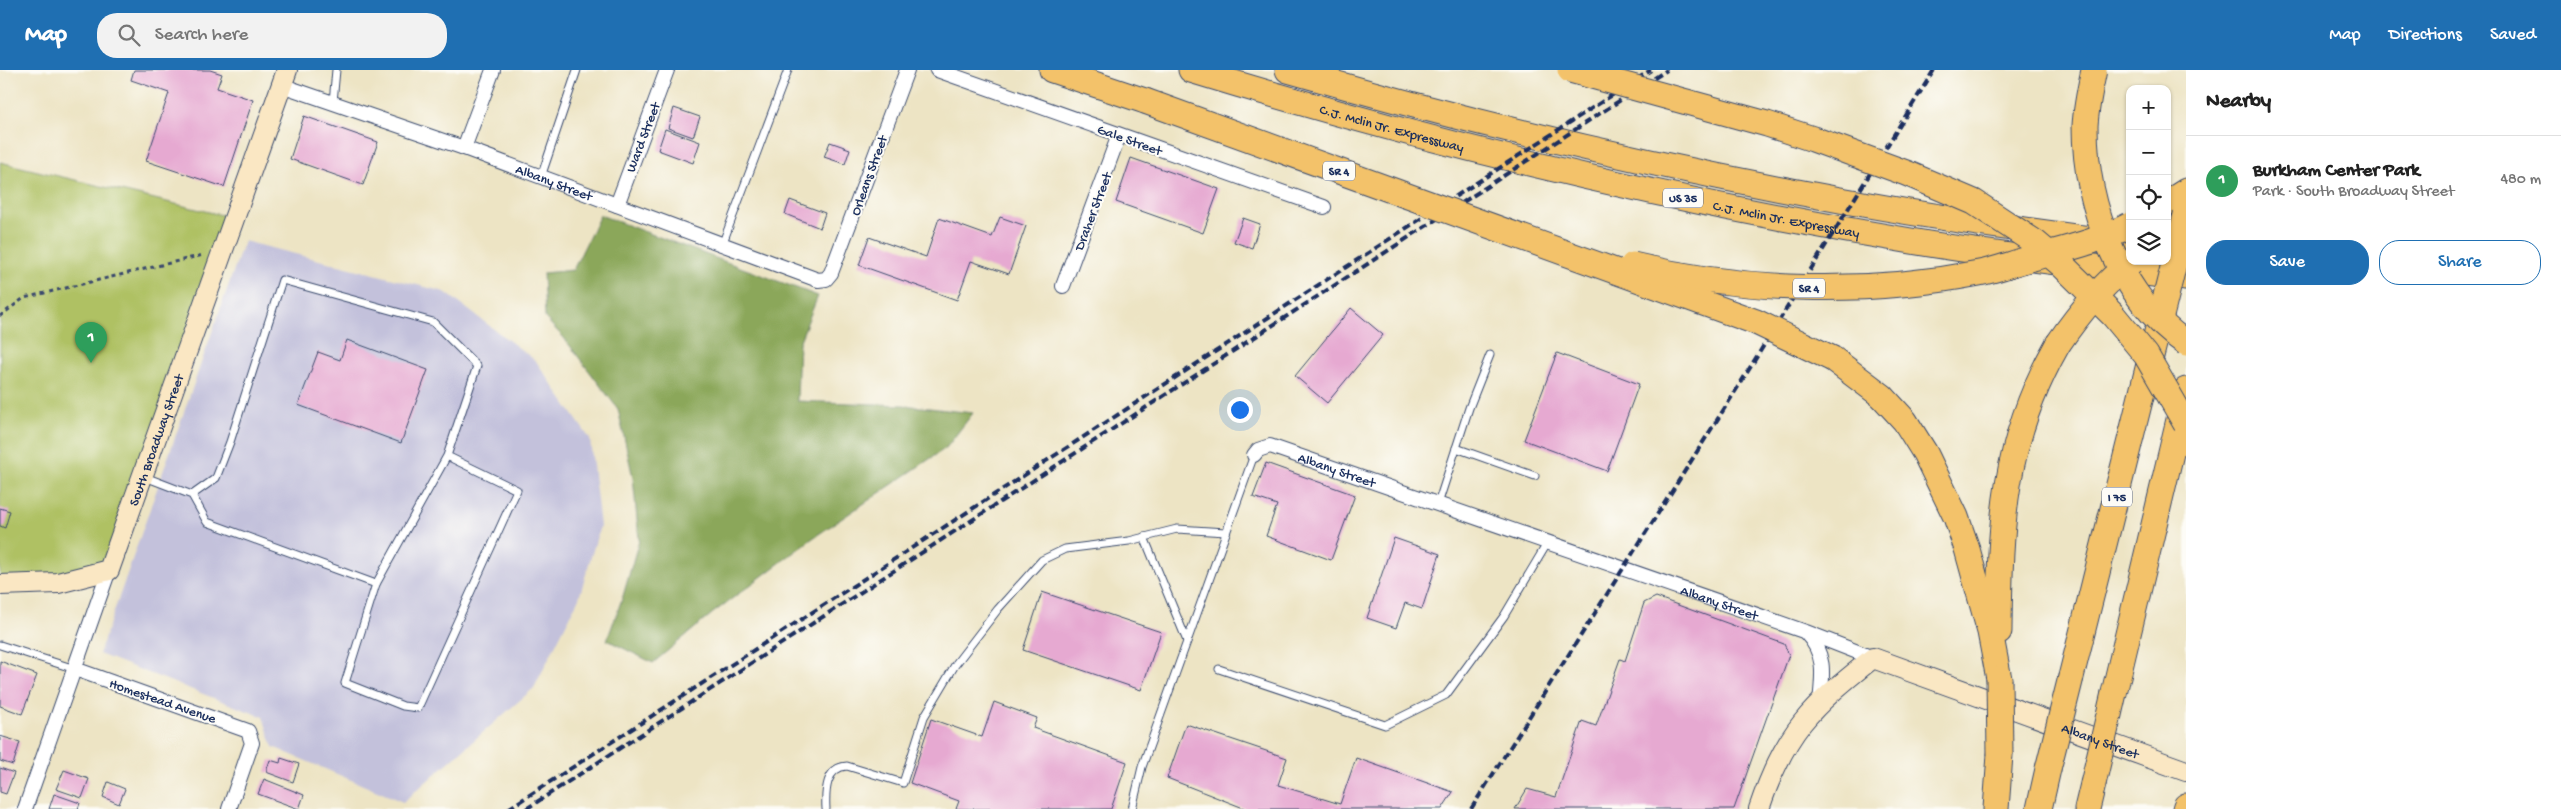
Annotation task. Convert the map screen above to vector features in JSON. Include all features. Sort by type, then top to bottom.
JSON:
[{"type":"highway","name":"SR 4","points":[[1052,70],[1145,101],[1532,240],[1650,269],[1707,278],[1758,285],[1849,287],[1925,282],[1981,273],[2085,244],[2126,227]]},
{"type":"highway","name":"C.J. Mclin Jr. Expressway","points":[[1191,70],[1378,124],[1564,172],[1684,198],[1916,242],[2186,278]]},
{"type":"highway","name":"C.J. Mclin Jr. Expressway","points":[[1288,70],[1479,123],[1659,164],[1855,203],[2044,233],[2126,243]]},
{"type":"highway","points":[[1570,70],[1776,127],[1906,173],[1974,202],[2036,243],[2062,265],[2113,315],[2146,355],[2186,424]]},
{"type":"highway","points":[[2094,70],[2086,126],[2088,162],[2099,217],[2113,253],[2126,276],[2160,321],[2186,343]]},
{"type":"highway","points":[[2171,200],[2186,191]]},
{"type":"highway","name":"I 75","points":[[2039,809],[2186,215]]},
{"type":"highway","points":[[2171,232],[2186,223]]},
{"type":"highway","points":[[1532,240],[1756,322],[1833,359],[1882,396],[1906,421],[1925,453],[1956,517],[1983,605],[1999,679]]},
{"type":"highway","points":[[2171,248],[2186,250]]},
{"type":"highway","points":[[1996,809],[2000,755],[2000,558],[2008,482],[2016,444],[2032,393],[2058,344],[2085,307],[2110,279],[2127,265]]},
{"type":"highway","points":[[2087,809],[2186,390]]},
{"type":"street","points":[[464,148],[493,70]]},
{"type":"street","name":"Ward Street","points":[[616,205],[667,70]]},
{"type":"street","name":"Orleans Street","points":[[826,279],[831,273],[907,70]]},
{"type":"street","name":"Gale Street","points":[[937,70],[1324,207]]},
{"type":"street","name":"Albany Street","points":[[284,78],[332,102],[464,148],[818,280],[826,279]]},
{"type":"street","name":"South Broadway Street","points":[[25,809],[284,78]]},
{"type":"street","name":"Draher Street","points":[[1063,286],[1119,135]]},
{"type":"street","name":"Albany Street","points":[[1254,455],[1258,450],[1270,446],[1806,632],[2186,771]]},
{"type":"street","points":[[0,585],[58,583],[109,570]]},
{"type":"street","points":[[1806,632],[1820,654],[1824,669],[1820,702]]},
{"type":"street","points":[[1759,809],[1772,770],[1788,742],[1820,702],[1873,658]]},
{"type":"street","name":"Homestead Avenue","points":[[75,669],[244,728],[250,733],[252,743],[229,809]]},
{"type":"lane","points":[[332,102],[336,70]]},
{"type":"lane","points":[[541,177],[577,70]]},
{"type":"lane","points":[[722,245],[788,70]]},
{"type":"lane","points":[[192,495],[216,478],[230,442],[282,280],[433,322],[477,366],[447,456],[376,584],[346,683],[403,706],[418,708],[517,490],[447,456]]},
{"type":"lane","points":[[1438,504],[1490,355]]},
{"type":"lane","points":[[1456,448],[1535,476]]},
{"type":"lane","points":[[1132,809],[1142,767],[1254,455]]},
{"type":"lane","points":[[142,476],[192,495],[207,522],[376,584]]},
{"type":"lane","points":[[826,809],[825,794],[832,771],[839,766],[847,766],[903,783],[924,717],[955,665],[998,609],[1042,560],[1065,549],[1144,537],[1177,528],[1226,532]]},
{"type":"lane","points":[[1144,537],[1187,641]]},
{"type":"lane","points":[[1219,669],[1385,725],[1446,695],[1504,616],[1548,542]]},
{"type":"lane","points":[[0,644],[75,669]]},
{"type":"path","points":[[0,316],[24,298],[223,250]]},
{"type":"shaded area","points":[[244,241],[445,292],[536,361],[590,439],[600,526],[579,598],[534,688],[403,802],[273,747],[263,717],[99,654]]},
{"type":"green space","points":[[0,162],[234,218],[109,570],[0,585]]},
{"type":"green space","points":[[600,215],[818,296],[799,343],[797,401],[903,405],[973,413],[946,448],[813,538],[713,613],[653,663],[607,640],[623,596],[639,540],[633,478],[618,409],[564,338],[545,318],[543,273],[573,270]]},
{"type":"building","points":[[134,70],[210,70],[222,74],[217,88],[253,100],[224,187],[146,161],[169,93],[131,80]]},
{"type":"building","points":[[674,108],[700,117],[693,137],[668,128]]},
{"type":"building","points":[[304,116],[378,142],[363,185],[290,159]]},
{"type":"building","points":[[665,129],[700,142],[693,163],[658,150]]},
{"type":"building","points":[[830,142],[850,149],[845,164],[824,157]]},
{"type":"building","points":[[1131,158],[1219,189],[1203,233],[1116,202]]},
{"type":"building","points":[[790,200],[825,213],[820,228],[785,214]]},
{"type":"building","points":[[1000,217],[1026,226],[1009,274],[971,261],[957,300],[859,265],[869,237],[926,257],[939,218],[992,237]]},
{"type":"building","points":[[1243,218],[1260,224],[1252,248],[1234,242]]},
{"type":"building","points":[[1351,308],[1383,335],[1327,403],[1295,376]]},
{"type":"building","points":[[347,340],[428,370],[401,443],[298,405],[318,352],[340,360]]},
{"type":"building","points":[[1557,353],[1639,384],[1607,471],[1524,440]]},
{"type":"building","points":[[1266,463],[1355,495],[1331,560],[1266,536],[1277,505],[1253,497]]},
{"type":"building","points":[[0,508],[10,511],[5,528],[0,526]]},
{"type":"building","points":[[1394,538],[1440,554],[1422,609],[1405,603],[1396,628],[1367,618]]},
{"type":"building","points":[[1042,592],[1161,632],[1141,690],[1023,650]]},
{"type":"building","points":[[1656,597],[1784,644],[1789,655],[1734,809],[1515,809],[1527,789],[1556,797],[1582,721],[1596,726],[1620,659],[1625,661],[1644,603]]},
{"type":"building","points":[[0,661],[37,675],[22,714],[0,706]]},
{"type":"building","points":[[994,702],[1037,718],[1033,728],[1127,762],[1111,809],[956,809],[959,801],[910,783],[931,719],[982,737]]},
{"type":"building","points":[[1186,724],[1287,758],[1278,785],[1340,804],[1356,758],[1453,792],[1442,809],[1246,809],[1167,778]]},
{"type":"building","points":[[0,736],[20,742],[13,765],[0,761]]},
{"type":"building","points":[[281,758],[299,764],[293,782],[266,772],[270,760],[280,763]]},
{"type":"building","points":[[0,768],[14,773],[6,794],[0,792]]},
{"type":"building","points":[[64,770],[89,779],[82,798],[56,789]]},
{"type":"building","points":[[264,779],[304,795],[299,809],[258,794]]},
{"type":"building","points":[[108,782],[125,789],[119,804],[103,797]]},
{"type":"building","points":[[54,794],[80,803],[78,809],[49,809]]},
{"type":"railway","points":[[508,809],[1651,70]]},
{"type":"railway","points":[[526,809],[1667,70]]},
{"type":"railway","points":[[1471,809],[1743,379],[1934,70]]},
{"type":"place","name":"Burkham Center Park","points":[[91,363]]}]
